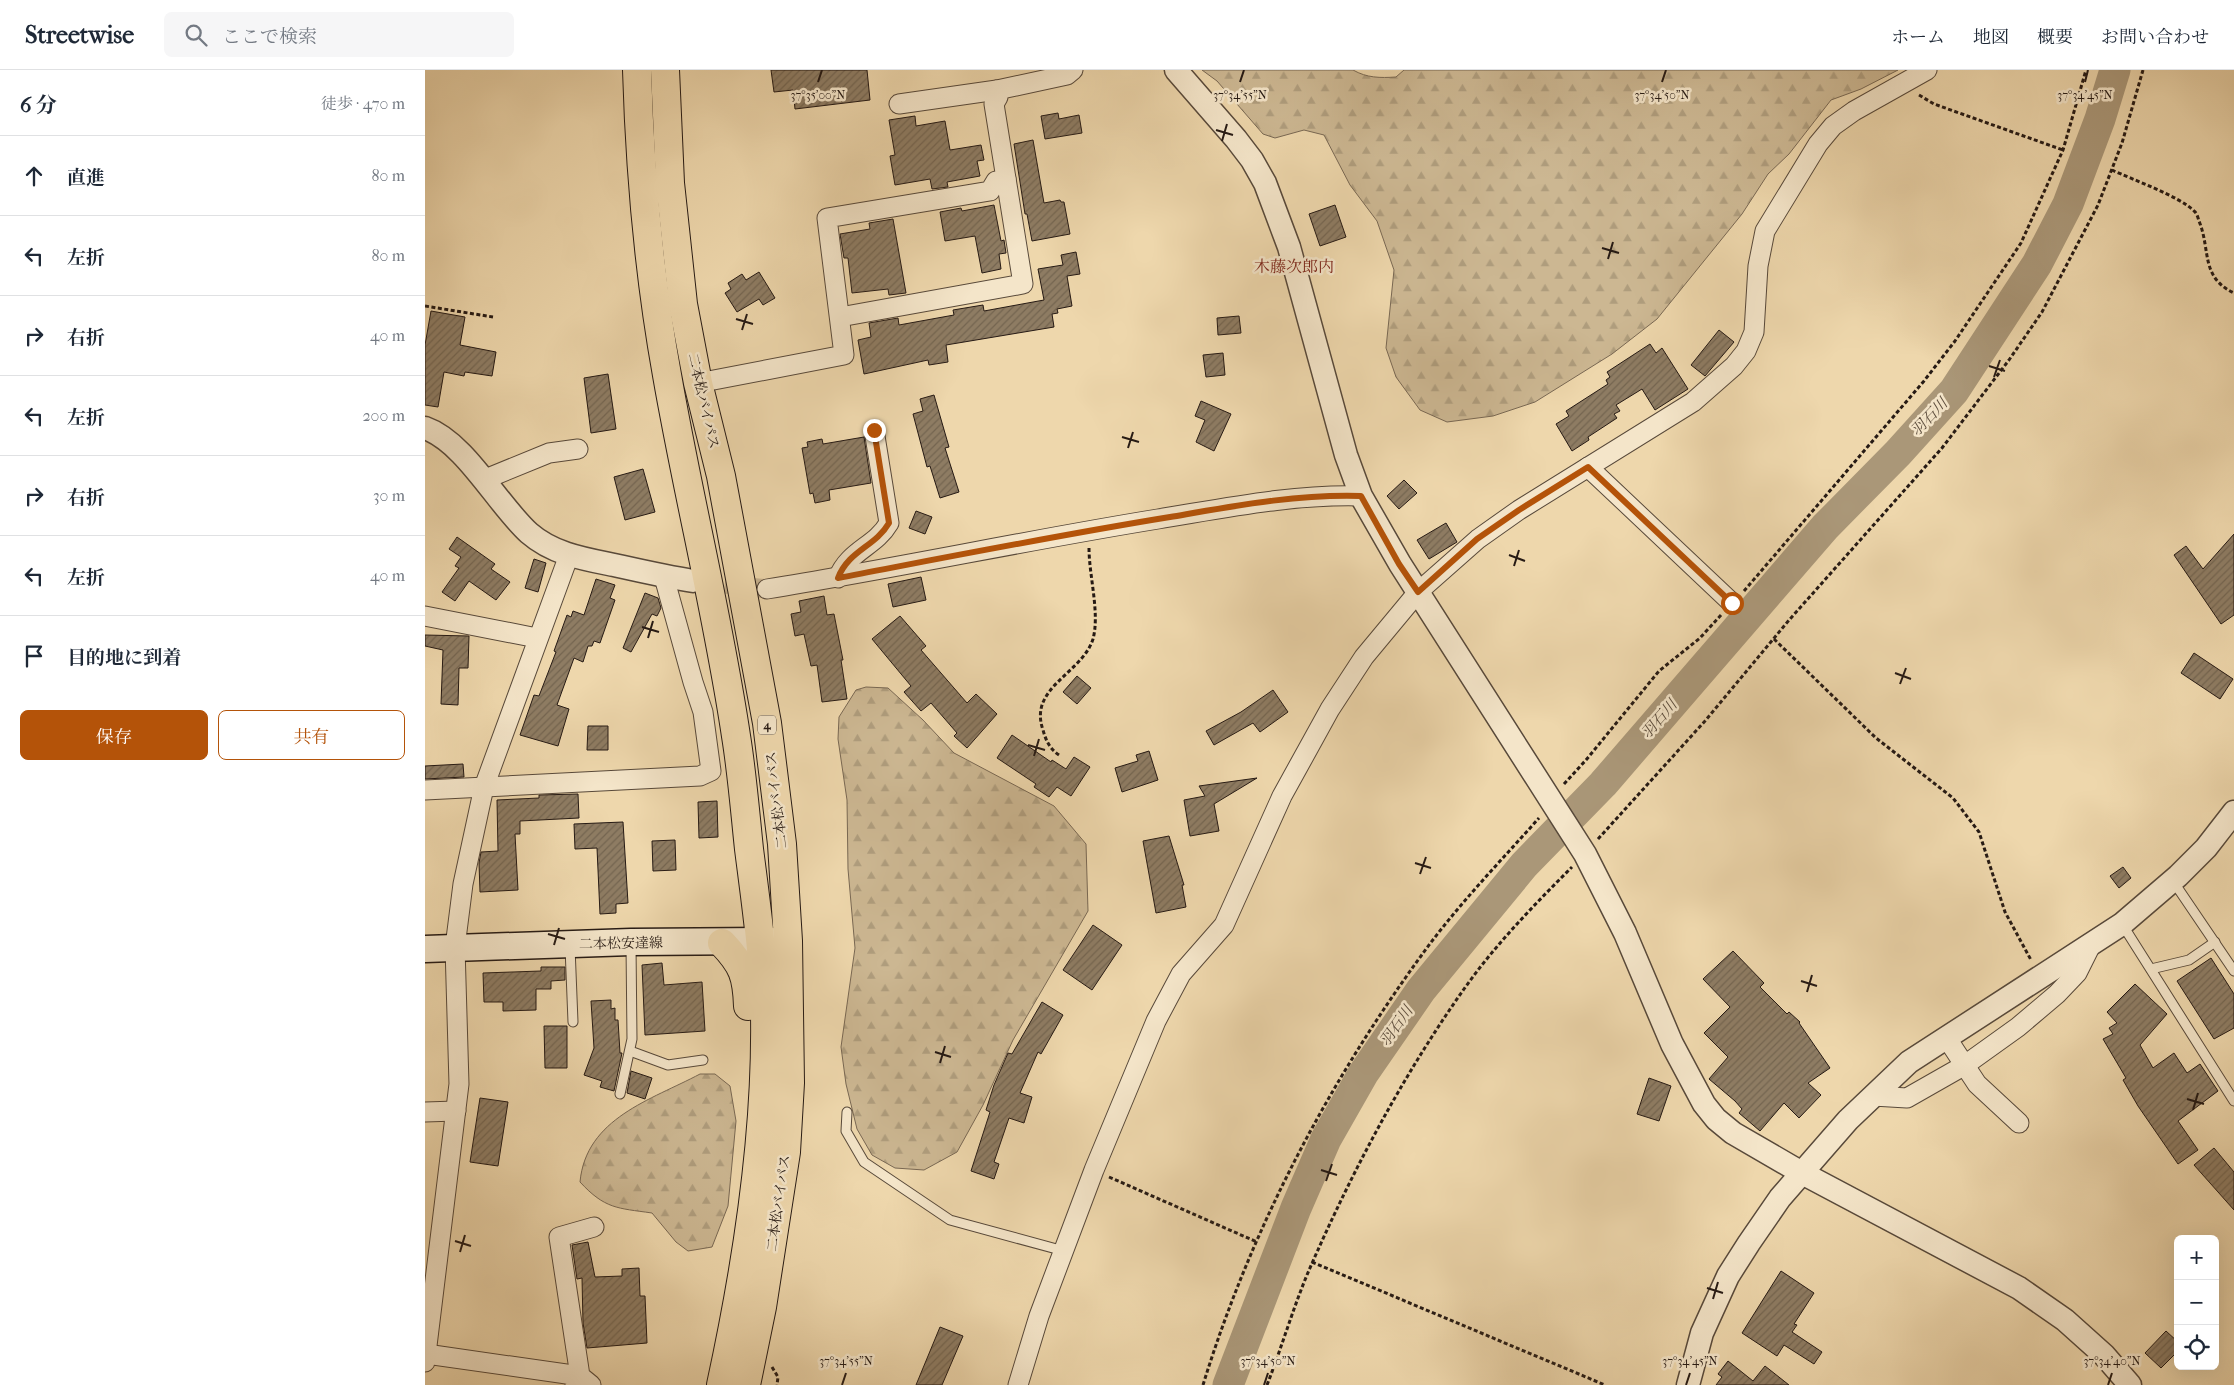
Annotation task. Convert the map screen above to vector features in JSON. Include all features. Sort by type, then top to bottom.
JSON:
[{"type":"highway","name":"二本松バイパス","points":[[637,70],[639,135],[649,251],[667,375],[736,736],[760,942],[765,1015],[761,1132],[755,1187],[732,1331],[720,1385]]},
{"type":"highway","name":"二本松バイパス","points":[[665,70],[669,183],[683,304],[698,384],[721,476],[767,723],[782,844],[788,941],[790,1083],[786,1152],[762,1306],[746,1385]]},
{"type":"highway","points":[[722,943],[735,957],[744,971],[747,982],[749,1158],[755,1187]]},
{"type":"main road","name":"二本松安達線","points":[[425,948],[631,942],[722,943],[788,941]]},
{"type":"street","points":[[899,104],[997,90],[1067,75],[1073,70]]},
{"type":"street","points":[[1176,70],[1236,138],[1252,160],[1265,183],[1289,246],[1344,446],[1361,496],[1399,564],[1583,852],[1625,933],[1672,1044],[1704,1104],[1716,1119],[1733,1133],[1802,1173],[2019,1288],[2072,1326],[2104,1354],[2130,1385]]},
{"type":"street","points":[[1018,1385],[1030,1341],[1094,1170],[1156,1021],[1181,974],[1224,925],[1282,796],[1330,708],[1364,657],[1418,592],[1477,539],[1519,510],[1693,402],[1734,366],[1746,351],[1754,332],[1760,252],[1765,231],[1818,144],[1833,126],[1853,111],[1927,70]]},
{"type":"street","points":[[840,317],[1023,284],[994,104],[998,96],[997,90]]},
{"type":"street","points":[[698,384],[844,355],[827,218],[990,191],[996,181],[1006,179]]},
{"type":"street","points":[[425,428],[445,439],[529,533],[543,543],[569,555],[665,577],[693,580]]},
{"type":"street","points":[[838,578],[843,564],[884,532],[889,523],[874,430]]},
{"type":"street","points":[[483,480],[549,453],[578,449]]},
{"type":"street","points":[[1588,467],[1732,603]]},
{"type":"street","points":[[767,589],[838,578],[1089,530],[1298,497],[1361,496]]},
{"type":"street","points":[[569,555],[484,787],[463,884],[455,947],[459,1084],[425,1358],[582,1382],[559,1237],[594,1227]]},
{"type":"street","points":[[425,790],[700,776],[711,771],[703,712],[665,577]]},
{"type":"street","points":[[425,616],[537,638]]},
{"type":"street","points":[[1688,1385],[1702,1334],[1728,1276],[1780,1198],[1847,1120],[1909,1062],[2122,924],[2173,880],[2206,848],[2234,812]]},
{"type":"street","points":[[1873,1096],[1907,1098],[1965,1065],[2018,1027],[2057,994],[2077,973],[2091,945]]},
{"type":"street","points":[[1946,1037],[1977,1084],[2019,1123]]},
{"type":"street","points":[[425,1112],[456,1111]]},
{"type":"lane","points":[[2173,880],[2234,971]]},
{"type":"lane","points":[[2122,924],[2234,1101]]},
{"type":"lane","points":[[620,1094],[630,1051],[631,942]]},
{"type":"lane","points":[[2151,969],[2189,960],[2215,942]]},
{"type":"lane","points":[[570,944],[573,1022]]},
{"type":"lane","points":[[630,1051],[668,1065],[703,1060]]},
{"type":"lane","points":[[847,1112],[846,1131],[864,1162],[949,1220],[1064,1251]]},
{"type":"path","points":[[1203,1385],[1227,1317],[1257,1242],[1313,1126],[1387,1005],[1422,955],[1659,671],[1700,638],[1751,585],[1924,381],[1955,340],[2021,243],[2063,150],[2086,70]]},
{"type":"path","points":[[1267,1385],[1312,1262],[1349,1184],[1392,1102],[1465,988],[1532,908],[1705,721],[1774,639],[1942,448],[2009,360],[2042,312],[2098,205],[2112,170],[2143,70]]},
{"type":"path","points":[[1901,84],[1934,104],[2063,150]]},
{"type":"path","points":[[2112,170],[2182,202],[2195,211],[2202,228],[2208,265],[2214,277],[2224,288],[2234,292]]},
{"type":"path","points":[[425,306],[493,317]]},
{"type":"path","points":[[1059,755],[1052,751],[1046,740],[1039,719],[1039,711],[1050,690],[1076,664],[1093,640],[1094,602],[1089,530]]},
{"type":"path","points":[[1774,639],[1876,738],[1953,798],[1979,832],[2005,912],[2040,976]]},
{"type":"path","points":[[1094,1170],[1257,1242]]},
{"type":"path","points":[[1312,1262],[1605,1385]]},
{"type":"green space","points":[[1202,70],[1353,70],[1374,77],[1396,77],[1404,70],[1898,70],[1861,89],[1831,100],[1789,154],[1768,174],[1742,214],[1657,319],[1612,354],[1535,402],[1493,416],[1447,422],[1420,410],[1396,377],[1386,348],[1394,270],[1377,221],[1350,185],[1324,135],[1304,130],[1275,138],[1263,134],[1217,81]]},
{"type":"green space","points":[[866,687],[888,688],[923,720],[954,753],[1054,806],[1086,844],[1088,911],[1013,1040],[983,1105],[957,1152],[924,1170],[895,1168],[872,1155],[857,1129],[846,1084],[841,1047],[855,948],[848,869],[847,800],[838,739],[839,717],[856,690]]},
{"type":"green space","points":[[700,1074],[715,1074],[730,1086],[736,1121],[728,1206],[712,1247],[688,1251],[676,1242],[652,1213],[612,1206],[597,1198],[580,1182],[585,1160],[594,1142],[608,1127],[642,1103]]},
{"type":"building","points":[[771,70],[867,70],[870,100],[795,109],[793,90],[774,92]]},
{"type":"building","points":[[1058,113],[1059,119],[1079,115],[1082,133],[1045,139],[1041,116]]},
{"type":"building","points":[[915,116],[916,126],[945,121],[950,150],[981,145],[984,160],[977,161],[980,176],[947,182],[948,187],[932,189],[930,179],[895,185],[890,156],[895,155],[889,120]]},
{"type":"building","points":[[1033,140],[1044,203],[1060,200],[1064,202],[1070,234],[1032,241],[1027,214],[1025,214],[1014,144]]},
{"type":"building","points":[[994,205],[1001,241],[1004,240],[1006,253],[999,254],[1001,269],[982,273],[975,236],[945,241],[940,212],[961,208],[962,211]]},
{"type":"building","points":[[1335,205],[1346,237],[1320,246],[1309,214]]},
{"type":"building","points":[[893,219],[906,293],[889,295],[888,289],[852,293],[848,258],[844,258],[840,234],[870,229],[869,223]]},
{"type":"building","points":[[1076,252],[1080,274],[1067,276],[1072,306],[1057,309],[1058,313],[1052,314],[1054,327],[946,345],[948,362],[929,365],[928,360],[864,374],[858,340],[871,337],[869,323],[898,318],[899,325],[954,315],[953,310],[983,305],[984,311],[1044,300],[1038,269],[1063,265],[1061,255]]},
{"type":"building","points":[[759,272],[775,298],[763,305],[759,299],[737,312],[725,293],[731,289],[728,283],[742,274],[746,280]]},
{"type":"building","points":[[431,311],[465,317],[460,345],[496,352],[492,376],[465,372],[464,376],[444,372],[438,407],[425,405],[425,345]]},
{"type":"building","points":[[1239,316],[1241,333],[1218,335],[1217,318]]},
{"type":"building","points":[[1719,330],[1734,342],[1705,376],[1691,365]]},
{"type":"building","points":[[1650,344],[1656,353],[1662,348],[1688,389],[1655,410],[1642,389],[1616,405],[1620,411],[1614,414],[1617,418],[1588,437],[1589,440],[1572,451],[1556,424],[1569,416],[1566,411],[1608,384],[1606,380],[1610,377],[1607,372]]},
{"type":"building","points":[[1223,353],[1225,375],[1206,377],[1203,355]]},
{"type":"building","points":[[608,374],[616,429],[591,433],[584,378]]},
{"type":"building","points":[[934,395],[949,447],[945,448],[959,492],[940,498],[930,466],[927,467],[913,414],[923,411],[920,399]]},
{"type":"building","points":[[1201,401],[1231,414],[1214,451],[1196,442],[1205,420],[1195,416]]},
{"type":"building","points":[[864,437],[871,483],[829,490],[830,500],[815,503],[813,493],[810,494],[802,448],[808,447],[807,442],[822,439],[823,444]]},
{"type":"building","points":[[643,469],[655,512],[625,520],[614,477]]},
{"type":"building","points":[[1404,480],[1417,493],[1399,509],[1387,496]]},
{"type":"building","points":[[916,511],[932,517],[925,534],[909,528]]},
{"type":"building","points":[[1446,523],[1457,542],[1429,559],[1417,540]]},
{"type":"building","points":[[2234,534],[2234,615],[2221,624],[2174,555],[2186,546],[2203,569]]},
{"type":"building","points":[[457,537],[495,564],[491,569],[510,582],[496,600],[469,581],[455,601],[442,592],[459,568],[455,566],[461,557],[449,549]]},
{"type":"building","points":[[534,559],[546,563],[538,592],[525,588]]},
{"type":"building","points":[[921,577],[926,600],[893,607],[888,584]]},
{"type":"building","points":[[596,579],[615,585],[610,598],[615,600],[600,643],[594,641],[592,646],[588,646],[583,662],[574,658],[557,705],[569,709],[558,746],[520,735],[534,695],[539,696],[556,652],[554,651],[567,615],[571,617],[573,611],[584,615]]},
{"type":"building","points":[[645,593],[658,598],[661,608],[657,616],[652,614],[631,652],[623,648]]},
{"type":"building","points":[[824,596],[827,615],[834,614],[843,660],[841,660],[847,699],[822,702],[817,665],[811,666],[804,634],[795,636],[791,614],[801,612],[799,601]]},
{"type":"building","points":[[900,616],[926,646],[921,650],[967,703],[976,694],[997,714],[967,748],[954,736],[957,733],[931,703],[921,711],[904,692],[911,686],[872,639]]},
{"type":"building","points":[[425,635],[469,636],[468,668],[459,668],[458,705],[441,704],[443,650],[425,646]]},
{"type":"building","points":[[2194,653],[2233,679],[2220,699],[2181,673]]},
{"type":"building","points":[[1077,676],[1091,688],[1077,704],[1063,692]]},
{"type":"building","points":[[1273,690],[1288,712],[1260,732],[1253,723],[1214,745],[1206,731],[1241,712]]},
{"type":"building","points":[[588,726],[608,726],[608,750],[587,750]]},
{"type":"building","points":[[1012,735],[1051,762],[1052,760],[1066,769],[1074,757],[1090,767],[1071,796],[1057,787],[1049,797],[1034,787],[1036,784],[997,758]]},
{"type":"building","points":[[1149,751],[1158,780],[1122,792],[1115,768],[1138,761],[1136,755]]},
{"type":"building","points":[[463,764],[464,777],[425,779],[425,766]]},
{"type":"building","points":[[1257,778],[1214,804],[1219,831],[1190,836],[1184,800],[1205,796],[1199,786]]},
{"type":"building","points":[[578,794],[579,818],[520,821],[520,834],[515,834],[518,890],[480,892],[479,863],[481,852],[498,851],[497,800],[539,798],[539,795]]},
{"type":"building","points":[[717,801],[718,837],[699,838],[698,802]]},
{"type":"building","points":[[623,822],[628,903],[616,904],[616,913],[600,914],[597,848],[575,849],[574,824]]},
{"type":"building","points":[[1169,836],[1184,885],[1182,885],[1186,907],[1156,913],[1143,841]]},
{"type":"building","points":[[675,840],[676,870],[653,871],[652,841]]},
{"type":"building","points":[[2123,867],[2131,878],[2119,888],[2110,876]]},
{"type":"building","points":[[1093,925],[1122,945],[1092,990],[1063,970]]},
{"type":"building","points":[[1733,951],[1764,983],[1760,987],[1787,1014],[1789,1012],[1800,1022],[1830,1068],[1808,1083],[1821,1095],[1799,1118],[1784,1103],[1760,1131],[1739,1113],[1742,1109],[1735,1101],[1709,1079],[1728,1057],[1704,1033],[1730,1007],[1703,979]]},
{"type":"building","points":[[2211,958],[2234,994],[2234,1028],[2214,1039],[2177,981]]},
{"type":"building","points":[[662,963],[664,985],[702,982],[705,1031],[645,1035],[642,965]]},
{"type":"building","points":[[541,967],[565,967],[565,980],[551,981],[551,989],[536,989],[536,1010],[503,1011],[503,1002],[484,1002],[483,973],[541,971]]},
{"type":"building","points":[[2135,984],[2167,1014],[2140,1045],[2153,1068],[2174,1053],[2187,1073],[2200,1064],[2218,1091],[2178,1121],[2198,1150],[2178,1164],[2138,1106],[2123,1080],[2126,1078],[2103,1039],[2113,1034],[2109,1028],[2117,1023],[2107,1012]]},
{"type":"building","points":[[611,1000],[611,1009],[615,1008],[615,1020],[618,1020],[620,1053],[622,1053],[614,1091],[600,1087],[602,1081],[584,1075],[594,1048],[591,1001]]},
{"type":"building","points":[[1042,1002],[1063,1015],[1041,1054],[1038,1052],[1020,1093],[1032,1097],[1024,1123],[1009,1118],[994,1162],[999,1164],[994,1179],[971,1171],[990,1112],[986,1110],[994,1085],[1008,1053],[1012,1054]]},
{"type":"building","points":[[544,1026],[567,1026],[567,1068],[545,1068]]},
{"type":"building","points":[[631,1071],[652,1078],[645,1099],[627,1093]]},
{"type":"building","points":[[1649,1078],[1671,1086],[1659,1121],[1637,1114]]},
{"type":"building","points":[[480,1098],[508,1102],[498,1166],[470,1162]]},
{"type":"building","points":[[2214,1148],[2234,1172],[2234,1210],[2194,1165]]},
{"type":"building","points":[[588,1242],[595,1277],[622,1276],[622,1269],[639,1268],[640,1296],[645,1296],[647,1343],[587,1348],[583,1323],[582,1278],[577,1279],[572,1245]]},
{"type":"building","points":[[1781,1271],[1814,1293],[1794,1324],[1797,1325],[1792,1332],[1822,1352],[1814,1364],[1784,1345],[1777,1356],[1742,1333]]},
{"type":"building","points":[[940,1327],[963,1336],[942,1385],[916,1385]]},
{"type":"building","points":[[2166,1331],[2174,1338],[2174,1355],[2161,1368],[2145,1353]]},
{"type":"building","points":[[1728,1361],[1753,1381],[1765,1366],[1789,1385],[1716,1385],[1722,1377],[1718,1374]]},
{"type":"waterway","name":"羽石川","points":[[1228,1385],[1296,1208],[1326,1139],[1363,1074],[1421,990],[1524,865],[1603,784],[1825,527],[1898,453],[1954,391],[2037,264],[2068,204],[2100,119],[2115,70]]},
{"type":"tunnel","points":[[697,581],[767,589]]},
{"type":"district","name":"木藤次郎内","points":[[1294,266]]},
{"type":"route","points":[[874,430],[889,523],[884,532],[843,564],[838,578],[1089,530],[1265,501],[1323,495],[1361,496],[1399,564],[1418,592],[1477,539],[1588,467],[1732,603]]}]
